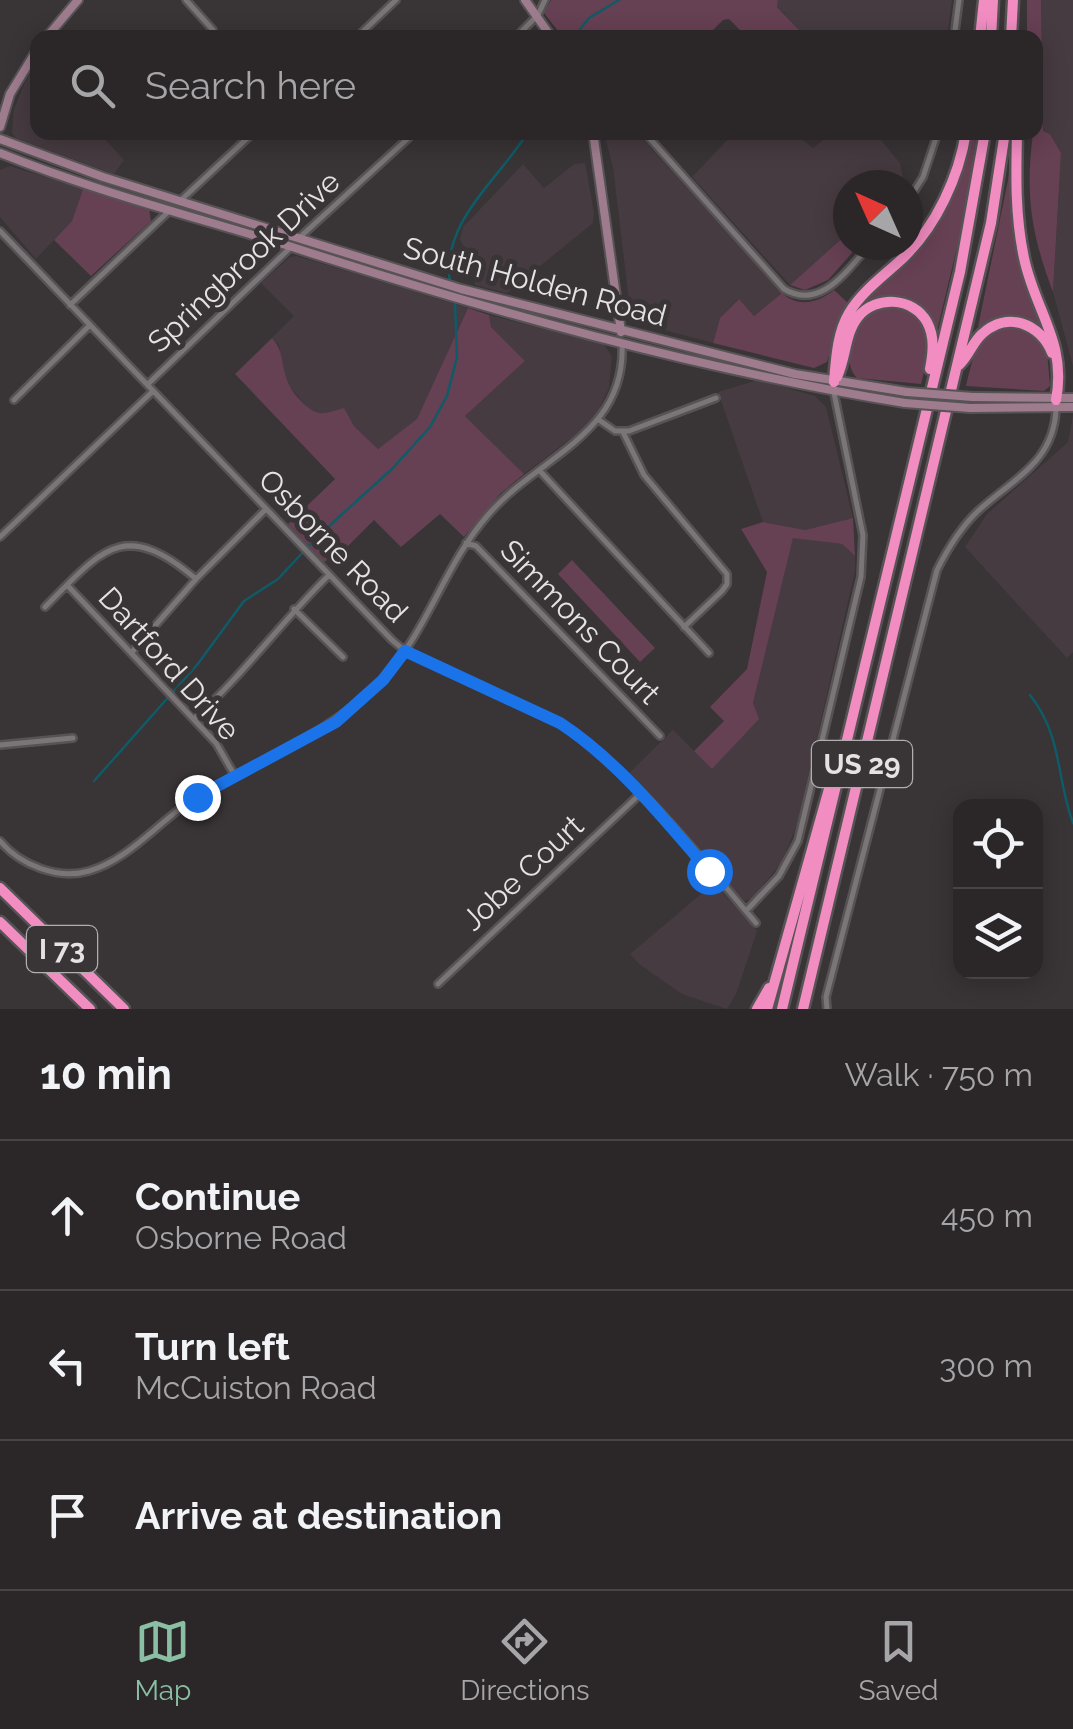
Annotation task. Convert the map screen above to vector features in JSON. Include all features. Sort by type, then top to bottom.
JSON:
[{"type":"highway","points":[[981,30],[984,0]]},
{"type":"highway","points":[[991,30],[993,0]]},
{"type":"highway","points":[[1013,0],[1013,30]]},
{"type":"highway","points":[[833,387],[842,326],[865,292],[906,255],[932,224],[964,140]]},
{"type":"highway","name":"US 29","points":[[782,1009],[960,272],[984,140]]},
{"type":"highway","name":"US 29","points":[[803,1009],[992,222],[1003,140]]},
{"type":"highway","points":[[1017,140],[1016,208],[1020,240],[1024,262],[1058,354],[1056,404]]},
{"type":"highway","points":[[833,387],[860,314],[877,304],[898,302],[923,316],[932,338],[927,405]]},
{"type":"highway","points":[[958,366],[985,331],[1001,322],[1021,323],[1042,335],[1050,349],[1056,404]]},
{"type":"highway","points":[[767,1009],[833,766],[852,720]]},
{"type":"highway","name":"I 73","points":[[0,888],[124,1009]]},
{"type":"highway","name":"I 73","points":[[0,922],[90,1009]]},
{"type":"highway","points":[[757,1009],[775,979]]},
{"type":"main road","points":[[53,30],[78,0]]},
{"type":"main road","points":[[524,0],[547,30]]},
{"type":"main road","points":[[0,128],[12,90],[30,61]]},
{"type":"main road","name":"South Holden Road","points":[[0,139],[180,201],[461,289],[833,387],[1073,407]]},
{"type":"main road","points":[[593,140],[622,342]]},
{"type":"main road","name":"South Holden Road","points":[[0,153],[170,212],[452,298],[622,342],[905,403],[970,408],[1056,404],[1073,398]]},
{"type":"street","points":[[186,0],[213,30]]},
{"type":"street","points":[[364,30],[396,0]]},
{"type":"street","points":[[523,30],[546,0]]},
{"type":"street","points":[[955,30],[958,0]]},
{"type":"street","points":[[180,201],[245,140]]},
{"type":"street","name":"Springbrook Drive","points":[[147,384],[406,140]]},
{"type":"street","points":[[651,140],[784,290],[803,298],[813,296],[838,280],[856,260]]},
{"type":"street","points":[[923,174],[935,140]]},
{"type":"street","points":[[70,304],[170,212]]},
{"type":"street","name":"Osborne Road","points":[[0,232],[405,651],[560,723],[602,755],[756,923]]},
{"type":"street","points":[[14,400],[90,325]]},
{"type":"street","points":[[0,841],[30,865],[58,872],[86,872],[116,860],[192,800],[336,722],[383,680],[405,651],[466,543],[495,506],[599,420],[616,386],[622,342]]},
{"type":"street","points":[[746,912],[779,876],[798,841],[861,578],[863,535],[833,387]]},
{"type":"street","points":[[0,537],[153,390]]},
{"type":"street","points":[[623,432],[716,398]]},
{"type":"street","points":[[827,1009],[829,988],[937,570],[976,513],[1040,457],[1052,439],[1056,404]]},
{"type":"street","points":[[599,420],[623,432],[644,475],[727,574],[722,591],[684,627]]},
{"type":"street","points":[[539,470],[709,653]]},
{"type":"street","points":[[132,652],[196,579],[266,509]]},
{"type":"street","name":"Simmons Court","points":[[466,543],[476,546],[660,736]]},
{"type":"street","points":[[45,608],[110,549],[131,545],[158,551],[196,579]]},
{"type":"street","points":[[194,719],[232,685],[294,609],[329,575]]},
{"type":"street","name":"Dartford Drive","points":[[67,586],[216,743],[235,776]]},
{"type":"street","points":[[294,609],[343,657]]},
{"type":"street","points":[[0,745],[73,738]]},
{"type":"street","name":"Jobe Court","points":[[438,984],[640,794]]},
{"type":"shaded area","points":[[551,0],[778,0],[777,7],[799,30],[740,30],[729,19],[713,30],[557,30],[544,13]]},
{"type":"shaded area","points":[[778,0],[952,0],[948,30],[799,30],[777,6]]},
{"type":"shaded area","points":[[1027,0],[1041,0],[1041,30],[1027,30]]},
{"type":"shaded area","points":[[1041,0],[1073,0],[1073,366],[1053,292],[1061,153],[1050,134],[1043,131]]},
{"type":"shaded area","points":[[30,74],[30,140],[106,140],[124,160],[114,174],[16,138],[12,133],[14,109]]},
{"type":"shaded area","points":[[1043,131],[1050,134],[1061,153],[1053,292],[1035,233],[1030,195],[1032,140],[1043,140]]},
{"type":"shaded area","points":[[606,140],[643,140],[782,293],[754,316],[738,299],[720,318],[713,343],[631,318],[613,167]]},
{"type":"shaded area","points":[[727,140],[803,140],[813,148],[823,140],[881,140],[901,170],[833,170],[833,246],[790,285],[692,177]]},
{"type":"shaded area","points":[[967,140],[976,140],[964,218],[936,335],[909,304],[893,298],[870,302],[866,299],[903,260],[923,260],[923,239],[930,232]]},
{"type":"shaded area","points":[[1013,140],[1013,216],[1047,334],[1031,321],[1014,316],[978,327]]},
{"type":"shaded area","points":[[585,163],[593,223],[507,293],[475,285],[473,263],[460,240],[463,227],[523,164],[544,188],[574,164]]},
{"type":"shaded area","points":[[10,166],[83,189],[72,221],[36,259],[0,217],[0,170]]},
{"type":"shaded area","points":[[83,189],[149,208],[151,221],[91,276],[54,240],[72,221]]},
{"type":"shaded area","points":[[833,246],[833,260],[846,260],[828,280],[805,290],[790,285]]},
{"type":"shaded area","points":[[290,257],[468,308],[417,420],[378,449],[354,426],[344,409],[312,413],[284,380],[279,345],[272,338],[294,316],[261,283]]},
{"type":"shaded area","points":[[834,290],[849,304],[837,327],[827,362],[814,368],[713,343],[720,318],[739,299],[754,316],[782,293],[795,301],[808,302]]},
{"type":"shaded area","points":[[888,305],[904,309],[923,323],[928,344],[921,384],[857,378],[852,372],[849,356],[856,329],[867,314]]},
{"type":"shaded area","points":[[468,308],[489,315],[491,327],[525,361],[465,416],[524,474],[500,494],[464,537],[440,514],[401,547],[374,520],[344,550],[324,562],[288,524],[335,479],[235,374],[272,338],[288,383],[301,401],[321,413],[344,408],[354,426],[378,449],[417,419]]},
{"type":"shaded area","points":[[489,315],[604,344],[612,357],[609,388],[596,415],[524,474],[465,416],[525,361],[491,327]]},
{"type":"shaded area","points":[[1007,325],[1032,331],[1047,351],[1050,386],[1044,391],[966,386],[982,341]]},
{"type":"shaded area","points":[[758,380],[815,396],[826,407],[853,518],[805,530],[763,522],[718,392]]},
{"type":"shaded area","points":[[1073,415],[1073,652],[1067,658],[965,547],[987,514],[1068,442]]},
{"type":"shaded area","points":[[853,518],[855,556],[842,544],[793,538],[753,703],[759,719],[712,769],[694,751],[724,721],[710,707],[747,669],[767,572],[741,529],[763,522],[805,530]]},
{"type":"shaded area","points":[[793,537],[842,544],[855,556],[855,571],[797,825],[781,863],[752,899],[744,901],[627,775],[673,730],[712,769],[753,703]]},
{"type":"shaded area","points":[[572,560],[655,648],[640,662],[558,574]]},
{"type":"shaded area","points":[[714,883],[757,931],[736,994],[727,1009],[682,994],[630,954]]},
{"type":"waterway","points":[[579,30],[589,18],[619,0]]},
{"type":"waterway","points":[[450,283],[454,240],[463,221],[523,140]]},
{"type":"waterway","points":[[94,781],[197,665],[244,601],[278,579],[430,427],[447,396],[457,357],[455,301]]},
{"type":"waterway","points":[[1030,695],[1054,742],[1073,823]]},
{"type":"route","points":[[197,797],[336,722],[383,680],[405,651],[580,736],[660,815],[709,871]]}]
